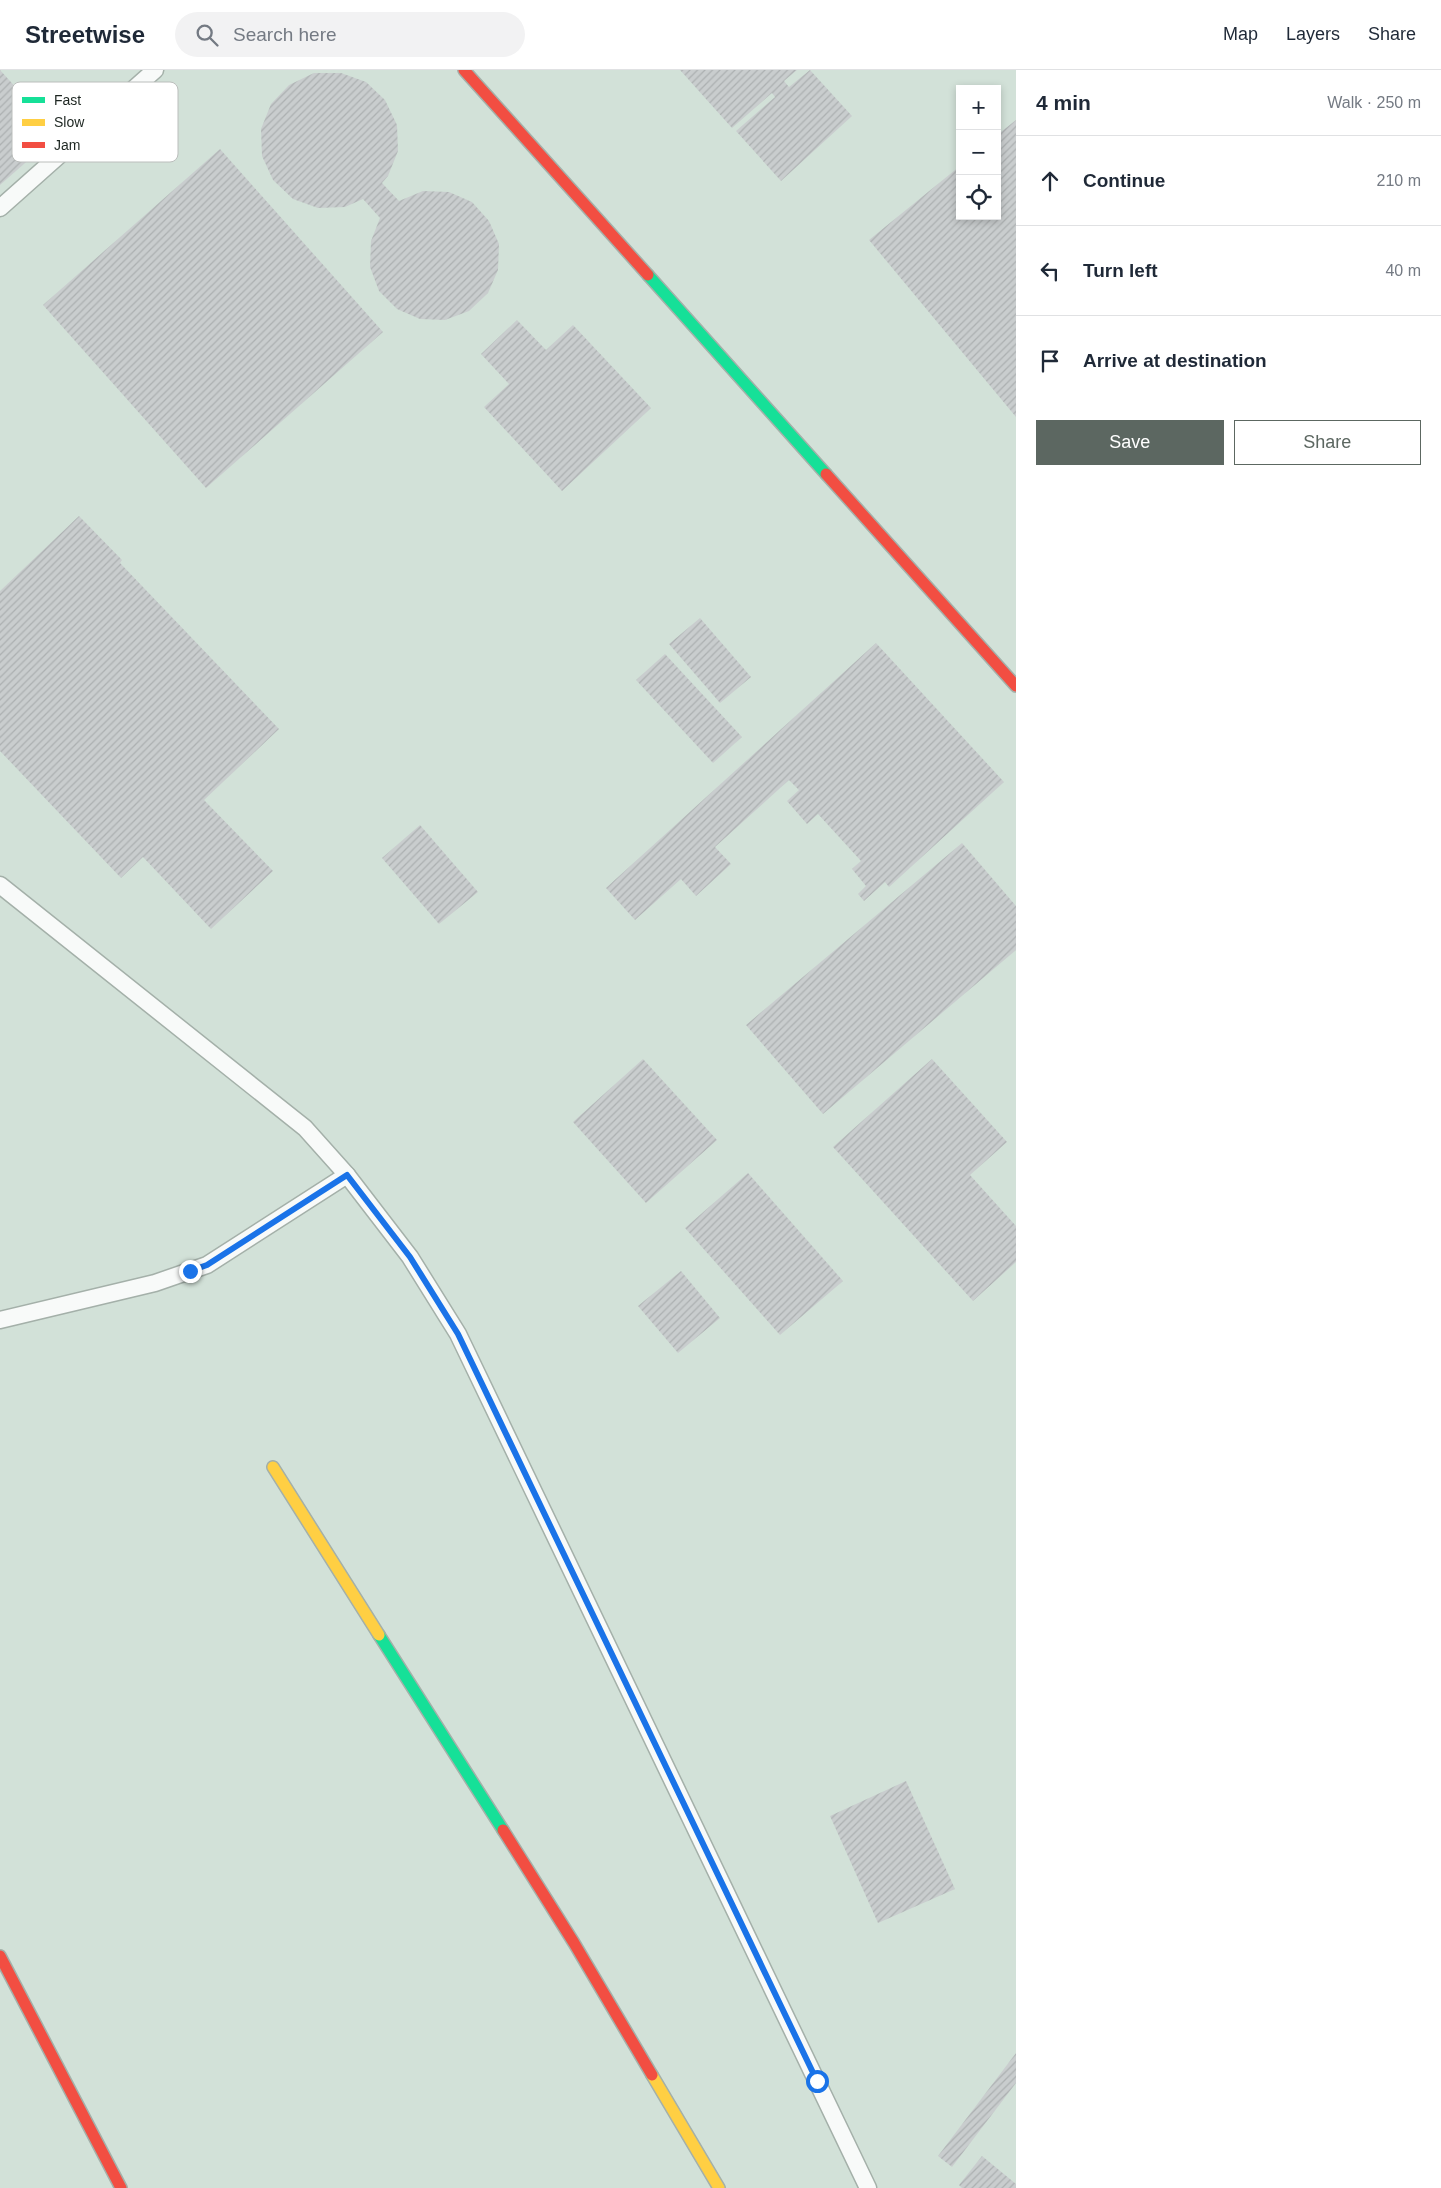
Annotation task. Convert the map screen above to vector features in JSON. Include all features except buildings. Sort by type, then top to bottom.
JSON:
[{"type":"street","points":[[464,70],[1016,686]]},
{"type":"street","points":[[273,1466],[574,1943],[719,2188]]},
{"type":"street","points":[[0,1956],[121,2188]]},
{"type":"lane","points":[[141,82],[154,70]]},
{"type":"lane","points":[[0,208],[51,162]]},
{"type":"lane","points":[[0,885],[305,1128],[347,1175],[410,1257],[458,1334],[868,2188]]},
{"type":"lane","points":[[0,1320],[155,1283],[207,1265],[347,1175]]},
{"type":"traffic: fast","points":[[648,275],[826,474]]},
{"type":"traffic: fast","points":[[379,1635],[503,1830]]},
{"type":"traffic: slow","points":[[273,1467],[379,1635]]},
{"type":"traffic: slow","points":[[652,2075],[719,2188]]},
{"type":"traffic: jam","points":[[464,70],[648,275]]},
{"type":"traffic: jam","points":[[826,474],[1016,686]]},
{"type":"traffic: jam","points":[[503,1830],[574,1943],[652,2075]]},
{"type":"traffic: jam","points":[[0,1956],[121,2188]]},
{"type":"route","points":[[190,1271],[207,1265],[347,1175],[368,1202],[410,1257],[458,1334],[817,2081]]}]
